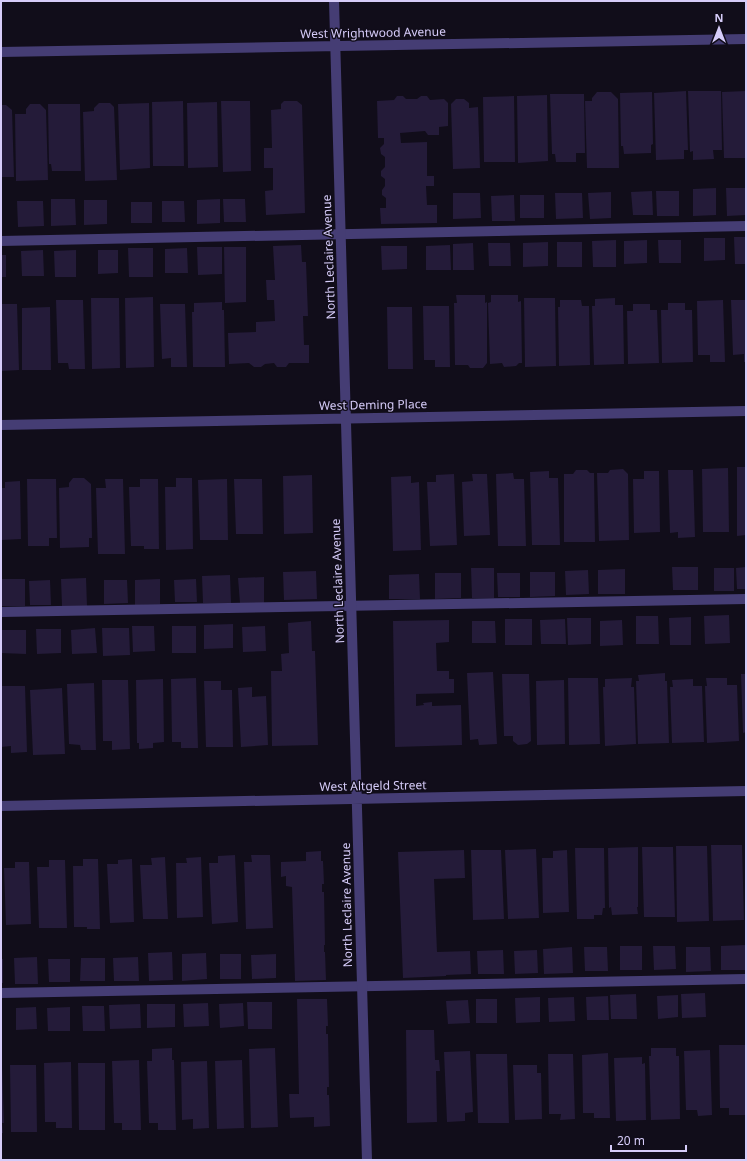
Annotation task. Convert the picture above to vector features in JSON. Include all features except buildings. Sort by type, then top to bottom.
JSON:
[{"type":"street","name":"North Leclaire Avenue","points":[[334,1],[367,1160]]},
{"type":"street","name":"West Wrightwood Avenue","points":[[1,52],[746,39]]},
{"type":"street","points":[[1,241],[746,226]]},
{"type":"street","name":"West Deming Place","points":[[1,425],[746,411]]},
{"type":"street","points":[[1,612],[746,599]]},
{"type":"street","name":"West Altgeld Street","points":[[1,806],[746,791]]},
{"type":"street","points":[[1,993],[746,979]]}]
